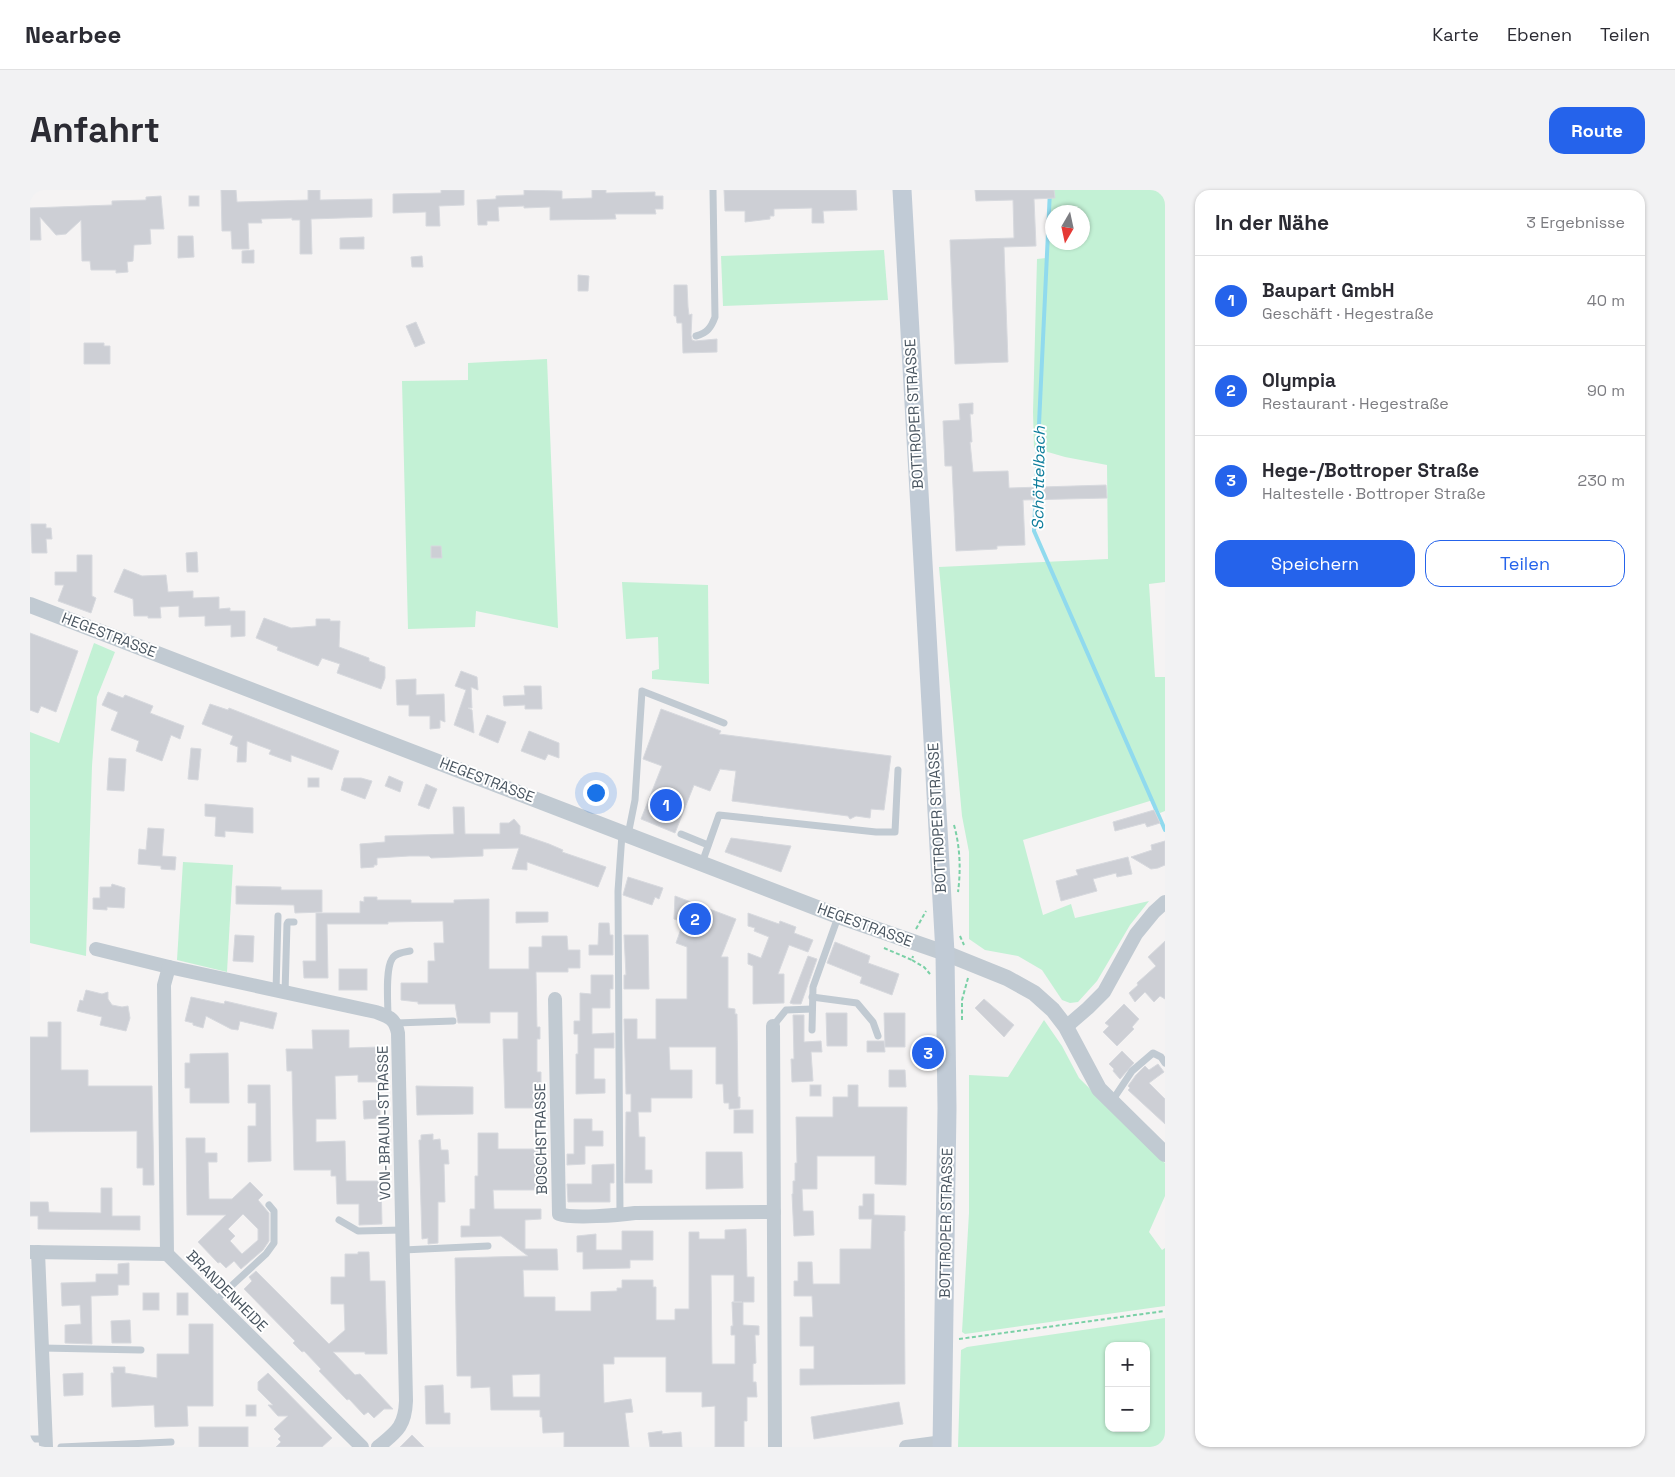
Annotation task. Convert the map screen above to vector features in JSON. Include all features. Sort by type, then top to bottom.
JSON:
[{"type":"main road","name":"BOTTROPER STRASSE","points":[[902,190],[945,953],[947,1108],[942,1444]]},
{"type":"street","name":"HEGESTRASSE","points":[[30,604],[702,864],[838,916],[945,953],[1007,978],[1034,993],[1053,1010],[1066,1027],[1094,1083],[1165,1154]]},
{"type":"street","points":[[1066,1027],[1104,992],[1136,934],[1165,902]]},
{"type":"street","points":[[96,949],[168,968],[376,1012],[392,1020]]},
{"type":"street","points":[[167,1254],[164,985],[168,968]]},
{"type":"street","name":"BOSCHSTRASSE","points":[[555,999],[559,1214],[572,1216],[635,1213],[774,1212]]},
{"type":"street","name":"VON-BRAUN-STRASSE","points":[[378,1447],[399,1428],[406,1415],[398,1033],[392,1020]]},
{"type":"street","points":[[773,1026],[775,1447]]},
{"type":"street","points":[[34,1252],[42,1348],[46,1443]]},
{"type":"street","name":"BRANDENHEIDE","points":[[34,1252],[167,1254],[362,1447]]},
{"type":"street","points":[[906,1447],[942,1444]]},
{"type":"lane","points":[[696,336],[706,333],[712,326],[715,317],[712,190]]},
{"type":"lane","points":[[620,1215],[618,892],[625,834],[635,800],[642,691],[724,723]]},
{"type":"lane","points":[[702,864],[719,815],[876,832],[895,832],[898,770]]},
{"type":"lane","points":[[681,834],[708,845]]},
{"type":"lane","points":[[278,916],[281,992]]},
{"type":"lane","points":[[812,1030],[813,988],[838,916]]},
{"type":"lane","points":[[281,992],[287,924],[288,922],[294,922]]},
{"type":"lane","points":[[410,951],[396,955],[391,960],[387,982],[392,1020],[453,1021]]},
{"type":"lane","points":[[812,997],[857,1003],[873,1022],[878,1036]]},
{"type":"lane","points":[[773,1026],[786,1010],[812,1008]]},
{"type":"lane","points":[[1112,1102],[1132,1071],[1153,1053],[1161,1057],[1165,1063]]},
{"type":"lane","points":[[215,1302],[273,1246],[274,1211],[269,1204]]},
{"type":"lane","points":[[339,1220],[358,1231],[402,1230]]},
{"type":"lane","points":[[403,1250],[488,1246]]},
{"type":"lane","points":[[42,1348],[140,1350]]},
{"type":"lane","points":[[30,1439],[46,1443]]},
{"type":"lane","points":[[61,1447],[171,1442]]},
{"type":"path","points":[[945,1340],[1165,1311]]},
{"type":"green space","points":[[1050,190],[1165,190],[1165,582],[1149,584],[1155,677],[1165,677],[1165,811],[1160,813],[1153,800],[1023,840],[1043,915],[1071,904],[1075,918],[1149,901],[1130,925],[1097,981],[1078,1002],[1070,1003],[1062,1000],[1042,970],[1018,956],[985,950],[969,939],[969,852],[962,816],[939,567],[1108,559],[1107,465],[1065,457],[1034,448],[1033,412],[1037,259],[1046,258],[1046,250],[1090,250],[1090,205],[1049,205]]},
{"type":"green space","points":[[884,250],[888,300],[723,306],[721,256]]},
{"type":"green space","points":[[547,359],[558,628],[476,611],[475,627],[408,629],[402,381],[468,380],[468,363]]},
{"type":"green space","points":[[622,582],[708,585],[709,684],[652,679],[652,671],[659,669],[658,637],[626,639]]},
{"type":"green space","points":[[94,643],[115,652],[97,697],[92,766],[86,956],[30,943],[30,732],[59,743]]},
{"type":"green space","points":[[183,862],[233,865],[227,972],[177,960]]},
{"type":"green space","points":[[1044,1020],[1062,1046],[1079,1078],[1165,1163],[1165,1196],[1149,1232],[1162,1250],[1165,1248],[1165,1306],[965,1334],[962,1332],[969,1213],[969,1075],[1008,1077]]},
{"type":"green space","points":[[1165,1318],[1165,1447],[958,1447],[961,1350],[967,1347]]},
{"type":"building","points":[[221,190],[236,190],[237,202],[308,200],[308,190],[320,190],[320,200],[372,199],[372,217],[311,219],[312,254],[300,254],[300,220],[292,220],[292,218],[261,219],[262,223],[248,223],[249,249],[232,249],[231,231],[222,231]]},
{"type":"building","points":[[441,190],[464,190],[464,205],[439,206],[440,226],[426,226],[426,212],[393,213],[393,194],[441,193]]},
{"type":"building","points":[[524,190],[562,191],[562,199],[592,198],[592,190],[606,190],[606,193],[655,192],[655,196],[663,196],[663,209],[655,209],[656,214],[615,214],[616,219],[550,220],[550,207],[498,207],[499,221],[487,221],[487,225],[478,225],[477,200],[496,199],[496,196],[524,195]]},
{"type":"building","points":[[724,190],[856,190],[857,210],[823,211],[824,223],[812,223],[812,208],[774,209],[774,216],[770,216],[770,219],[745,222],[745,211],[725,211]]},
{"type":"building","points":[[975,190],[1054,190],[1055,198],[1034,199],[1036,246],[1004,247],[1008,362],[955,364],[950,240],[1014,238],[1013,200],[976,201]]},
{"type":"building","points":[[161,196],[164,229],[150,229],[151,244],[134,245],[133,261],[127,262],[128,272],[116,273],[116,270],[91,270],[90,261],[82,261],[81,220],[66,234],[56,235],[40,217],[41,240],[30,240],[30,208],[112,205],[112,201],[146,200],[146,197]]},
{"type":"building","points":[[189,196],[199,196],[199,206],[189,206]]},
{"type":"building","points":[[178,236],[193,236],[194,257],[178,258]]},
{"type":"building","points":[[364,237],[364,249],[340,249],[340,238]]},
{"type":"building","points":[[254,250],[254,263],[242,263],[242,251]]},
{"type":"building","points":[[422,256],[423,267],[412,267],[411,257]]},
{"type":"building","points":[[578,275],[589,276],[588,291],[578,291]]},
{"type":"building","points":[[674,285],[687,285],[689,315],[692,314],[692,340],[717,339],[717,352],[683,353],[682,323],[677,323],[676,316],[674,316]]},
{"type":"building","points":[[416,322],[425,343],[415,347],[406,326]]},
{"type":"building","points":[[84,343],[104,343],[104,346],[110,346],[110,364],[84,364]]},
{"type":"building","points":[[973,403],[973,414],[970,414],[972,442],[970,442],[973,472],[1008,471],[1009,488],[1106,485],[1107,498],[1023,500],[1025,545],[997,546],[997,549],[956,551],[952,466],[945,466],[943,421],[960,420],[959,404]]},
{"type":"building","points":[[31,524],[46,524],[46,528],[51,528],[52,539],[46,539],[47,553],[32,553]]},
{"type":"building","points":[[431,546],[441,546],[442,558],[431,558]]},
{"type":"building","points":[[197,552],[198,572],[187,572],[186,553]]},
{"type":"building","points":[[77,555],[92,555],[92,596],[96,598],[91,613],[58,601],[64,585],[55,585],[55,572],[77,572]]},
{"type":"building","points":[[124,569],[142,576],[166,575],[168,592],[193,591],[193,598],[219,597],[219,609],[230,608],[230,611],[245,611],[245,636],[231,637],[231,625],[205,626],[205,616],[179,617],[179,606],[160,607],[161,618],[134,616],[133,599],[114,592]]},
{"type":"building","points":[[264,618],[291,628],[316,626],[316,619],[340,621],[339,647],[369,658],[369,661],[385,667],[385,678],[381,689],[337,673],[340,664],[322,658],[318,666],[277,650],[278,647],[256,638]]},
{"type":"building","points":[[30,633],[78,651],[56,712],[41,706],[38,713],[30,710]]},
{"type":"building","points":[[461,671],[477,677],[478,690],[471,687],[472,708],[468,708],[472,710],[474,733],[454,725],[466,690],[455,686]]},
{"type":"building","points":[[416,679],[416,695],[444,694],[445,722],[440,720],[440,728],[430,729],[430,716],[409,716],[409,705],[397,705],[396,680]]},
{"type":"building","points":[[524,686],[541,686],[542,709],[525,709],[525,705],[504,706],[503,696],[525,695]]},
{"type":"building","points":[[108,692],[123,698],[125,695],[153,706],[150,713],[184,726],[180,739],[171,735],[162,761],[136,751],[139,741],[111,730],[118,712],[102,705]]},
{"type":"building","points":[[210,704],[228,710],[229,708],[339,751],[332,770],[291,755],[291,762],[269,754],[271,750],[247,741],[246,762],[237,762],[238,747],[230,744],[233,736],[202,724]]},
{"type":"building","points":[[661,709],[721,731],[719,734],[891,756],[884,810],[871,809],[870,818],[856,816],[850,819],[848,816],[732,801],[736,771],[720,769],[710,791],[694,785],[675,833],[641,819],[662,766],[643,759]]},
{"type":"building","points":[[487,715],[506,722],[498,743],[479,735]]},
{"type":"building","points":[[529,731],[559,743],[559,758],[548,754],[545,760],[521,751]]},
{"type":"building","points":[[191,748],[201,749],[198,780],[188,779]]},
{"type":"building","points":[[109,758],[126,759],[124,791],[107,790]]},
{"type":"building","points":[[389,776],[403,782],[400,792],[385,786]]},
{"type":"building","points":[[308,778],[319,778],[319,787],[308,787]]},
{"type":"building","points":[[344,778],[361,778],[372,781],[365,799],[341,790]]},
{"type":"building","points":[[426,784],[437,789],[429,809],[418,805]]},
{"type":"building","points":[[205,804],[253,808],[253,833],[225,831],[225,837],[215,836],[216,817],[205,816]]},
{"type":"building","points":[[453,807],[464,807],[465,834],[500,834],[500,823],[509,823],[514,819],[520,826],[520,834],[563,850],[562,852],[606,867],[598,887],[527,862],[527,870],[512,869],[519,848],[483,849],[483,856],[377,858],[377,865],[374,865],[374,867],[361,868],[360,844],[385,842],[385,836],[454,834]]},
{"type":"building","points":[[1154,810],[1160,823],[1147,827],[1145,823],[1115,831],[1113,822]]},
{"type":"building","points":[[148,828],[164,829],[162,856],[176,857],[175,870],[161,869],[161,866],[138,864],[139,849],[146,850]]},
{"type":"building","points":[[731,838],[791,846],[781,872],[725,852]]},
{"type":"building","points":[[1165,841],[1165,865],[1151,869],[1131,857],[1152,850],[1151,845]]},
{"type":"building","points":[[1128,857],[1132,874],[1117,877],[1116,873],[1093,879],[1097,891],[1061,901],[1056,881],[1078,875],[1076,870]]},
{"type":"building","points":[[628,877],[663,888],[659,899],[655,897],[652,905],[623,895]]},
{"type":"building","points":[[112,884],[125,888],[124,908],[107,907],[107,910],[93,909],[93,898],[100,898],[100,887],[111,887]]},
{"type":"building","points":[[236,886],[281,887],[281,890],[322,890],[322,912],[295,913],[294,905],[236,904]]},
{"type":"building","points":[[675,896],[736,919],[721,957],[728,957],[728,1008],[735,1009],[735,1014],[737,1014],[738,1097],[740,1097],[740,1108],[729,1109],[729,1103],[724,1103],[723,1084],[716,1084],[716,1047],[669,1047],[670,1070],[692,1070],[692,1098],[651,1098],[651,1112],[638,1112],[639,1137],[645,1137],[645,1170],[652,1170],[652,1183],[625,1183],[626,1112],[631,1112],[631,1094],[626,1094],[624,1019],[637,1019],[637,1039],[656,1039],[656,999],[687,999],[687,947],[676,943],[682,926],[679,925],[680,921],[674,919]]},
{"type":"building","points":[[364,897],[377,897],[377,900],[411,900],[411,903],[454,903],[454,900],[489,899],[489,969],[529,969],[529,947],[542,947],[542,936],[567,936],[568,950],[580,950],[580,968],[568,968],[568,972],[536,972],[537,1027],[540,1027],[540,1039],[537,1039],[537,1072],[541,1072],[541,1108],[505,1108],[503,1039],[518,1039],[518,1012],[490,1012],[490,1023],[458,1023],[455,1004],[418,1004],[418,1002],[401,1000],[401,983],[428,983],[428,961],[435,961],[434,943],[444,943],[443,921],[388,922],[388,924],[327,924],[328,978],[304,978],[303,961],[316,961],[316,913],[360,913],[360,901],[364,902]]},
{"type":"building","points":[[516,912],[548,912],[548,922],[516,923]]},
{"type":"building","points":[[748,913],[779,924],[780,921],[796,927],[794,933],[813,940],[808,952],[789,945],[778,974],[784,974],[784,1003],[753,1004],[753,966],[748,964],[748,953],[761,958],[769,937],[754,931],[755,928],[748,926]]},
{"type":"building","points":[[599,923],[609,923],[610,935],[613,935],[613,955],[589,955],[589,945],[598,945]]},
{"type":"building","points":[[235,935],[254,936],[253,962],[233,961]]},
{"type":"building","points":[[624,935],[648,935],[649,989],[624,989],[624,975],[626,975]]},
{"type":"building","points":[[1165,941],[1165,999],[1160,996],[1154,1002],[1145,992],[1135,1002],[1129,993],[1156,966],[1148,957]]},
{"type":"building","points":[[835,942],[870,956],[868,963],[899,974],[892,995],[860,983],[862,977],[827,963]]},
{"type":"building","points":[[808,956],[817,959],[801,1004],[790,1003]]},
{"type":"building","points":[[339,969],[367,969],[367,990],[339,990]]},
{"type":"building","points":[[591,975],[613,975],[613,989],[610,989],[610,1008],[592,1008],[592,1034],[614,1033],[614,1048],[594,1048],[594,1079],[605,1079],[605,1093],[576,1094],[578,1034],[574,1034],[574,1021],[580,1021],[580,993],[591,994]]},
{"type":"building","points":[[86,990],[102,994],[108,992],[108,999],[112,1005],[128,1006],[130,1018],[126,1031],[100,1025],[102,1017],[77,1011],[80,1000],[83,1001]]},
{"type":"building","points":[[191,997],[224,1004],[225,1001],[277,1013],[273,1029],[240,1021],[238,1030],[231,1029],[206,1016],[203,1028],[193,1025],[193,1023],[185,1021]]},
{"type":"building","points":[[984,999],[1014,1025],[1004,1037],[975,1008]]},
{"type":"building","points":[[1124,1004],[1139,1019],[1132,1027],[1134,1029],[1117,1046],[1103,1032],[1109,1026],[1105,1023]]},
{"type":"building","points":[[826,1013],[847,1013],[847,1046],[827,1046]]},
{"type":"building","points":[[884,1013],[905,1013],[905,1047],[885,1047]]},
{"type":"building","points":[[793,1015],[804,1015],[804,1042],[821,1041],[822,1052],[811,1052],[813,1081],[792,1082],[791,1059],[794,1059]]},
{"type":"building","points":[[48,1022],[61,1022],[61,1070],[88,1070],[88,1086],[152,1086],[154,1185],[143,1185],[143,1168],[137,1168],[137,1131],[30,1132],[30,1037],[48,1037]]},
{"type":"building","points":[[312,1030],[349,1030],[349,1048],[378,1047],[378,1082],[358,1082],[358,1075],[335,1076],[336,1119],[316,1119],[316,1142],[345,1141],[346,1181],[381,1181],[382,1224],[359,1225],[359,1204],[337,1204],[336,1176],[331,1176],[331,1170],[294,1170],[292,1071],[287,1071],[286,1049],[313,1049]]},
{"type":"building","points":[[867,1041],[884,1041],[885,1052],[867,1052]]},
{"type":"building","points":[[1122,1051],[1134,1063],[1120,1079],[1109,1064]]},
{"type":"building","points":[[228,1053],[229,1103],[190,1103],[190,1088],[185,1088],[185,1063],[190,1063],[190,1054]]},
{"type":"building","points":[[1158,1064],[1164,1072],[1149,1083],[1165,1099],[1165,1124],[1128,1090],[1130,1088],[1128,1086],[1145,1066],[1149,1070]]},
{"type":"building","points":[[889,1070],[905,1070],[906,1087],[889,1087]]},
{"type":"building","points":[[248,1085],[270,1085],[271,1161],[248,1162],[248,1126],[256,1126],[256,1103],[248,1103]]},
{"type":"building","points":[[810,1085],[821,1085],[821,1096],[810,1096]]},
{"type":"building","points":[[848,1085],[858,1085],[858,1107],[907,1107],[906,1185],[875,1184],[875,1156],[817,1156],[817,1189],[802,1189],[803,1211],[813,1211],[814,1235],[794,1236],[792,1194],[793,1181],[795,1181],[795,1163],[797,1163],[796,1117],[833,1117],[833,1097],[848,1097]]},
{"type":"building","points":[[416,1086],[473,1087],[473,1114],[417,1115]]},
{"type":"building","points":[[380,1100],[380,1118],[364,1119],[363,1101]]},
{"type":"building","points":[[734,1110],[753,1110],[753,1133],[734,1133]]},
{"type":"building","points":[[574,1119],[592,1119],[592,1131],[603,1131],[603,1146],[585,1146],[585,1164],[567,1165],[567,1154],[574,1154]]},
{"type":"building","points":[[478,1133],[498,1133],[498,1149],[545,1149],[545,1190],[493,1190],[494,1209],[541,1209],[541,1219],[525,1220],[525,1249],[557,1249],[558,1270],[523,1270],[524,1297],[555,1297],[555,1311],[591,1311],[591,1292],[617,1291],[617,1288],[622,1288],[622,1280],[653,1280],[653,1287],[656,1287],[656,1320],[675,1320],[675,1309],[689,1309],[689,1232],[699,1232],[699,1239],[725,1239],[725,1230],[746,1229],[747,1277],[754,1277],[754,1302],[743,1302],[743,1325],[759,1326],[759,1335],[755,1335],[756,1363],[753,1364],[753,1382],[756,1382],[757,1397],[747,1397],[747,1421],[744,1421],[744,1447],[715,1447],[715,1406],[702,1407],[702,1392],[666,1392],[666,1357],[614,1357],[614,1364],[603,1364],[604,1403],[631,1399],[633,1412],[625,1413],[629,1447],[564,1447],[564,1432],[543,1433],[540,1410],[491,1410],[490,1387],[471,1388],[471,1376],[457,1376],[455,1258],[528,1256],[501,1236],[461,1237],[461,1226],[470,1226],[470,1209],[475,1209],[475,1176],[478,1176]],"holes":[[[711,1275],[734,1275],[733,1326],[731,1326],[731,1335],[735,1335],[735,1364],[712,1364]],[[540,1374],[540,1397],[513,1397],[512,1375]]]},
{"type":"building","points":[[433,1134],[433,1140],[440,1139],[441,1150],[448,1150],[449,1164],[444,1164],[445,1202],[438,1202],[438,1243],[428,1244],[428,1238],[422,1239],[419,1140],[421,1140],[421,1135]]},
{"type":"building","points":[[186,1138],[205,1138],[205,1153],[217,1153],[217,1162],[208,1162],[209,1199],[232,1199],[250,1182],[263,1195],[258,1200],[269,1213],[269,1241],[263,1250],[241,1269],[234,1261],[226,1268],[220,1262],[218,1263],[198,1242],[226,1215],[187,1215]],"holes":[[[243,1214],[258,1229],[258,1240],[242,1254],[230,1241],[235,1236],[228,1229]]]},
{"type":"building","points":[[706,1152],[742,1152],[743,1188],[706,1189]]},
{"type":"building","points":[[614,1164],[614,1183],[610,1183],[610,1202],[568,1202],[567,1184],[592,1184],[592,1165]]},
{"type":"building","points":[[101,1188],[112,1188],[112,1216],[140,1216],[140,1230],[38,1229],[38,1216],[30,1216],[30,1202],[48,1202],[49,1212],[101,1213]]},
{"type":"building","points":[[863,1194],[874,1194],[874,1215],[905,1216],[905,1384],[800,1385],[800,1369],[814,1369],[814,1346],[800,1346],[800,1317],[813,1317],[812,1296],[794,1296],[794,1281],[798,1281],[798,1262],[812,1262],[813,1284],[840,1284],[840,1249],[871,1249],[872,1219],[859,1219],[859,1206],[863,1206]]},
{"type":"building","points":[[622,1231],[653,1231],[653,1260],[630,1260],[630,1268],[583,1269],[583,1252],[577,1252],[577,1236],[596,1234],[596,1250],[622,1250]]},
{"type":"building","points":[[358,1252],[369,1252],[370,1281],[385,1281],[387,1354],[333,1352],[355,1375],[360,1374],[393,1409],[384,1409],[374,1418],[368,1412],[364,1415],[349,1399],[347,1400],[319,1371],[321,1369],[304,1351],[302,1352],[293,1343],[295,1341],[244,1289],[252,1281],[249,1277],[256,1271],[329,1344],[345,1330],[344,1304],[331,1304],[331,1277],[345,1277],[345,1254],[358,1254]]},
{"type":"building","points":[[129,1263],[129,1285],[118,1285],[118,1295],[91,1296],[92,1344],[65,1343],[65,1325],[81,1324],[80,1305],[62,1306],[61,1283],[96,1282],[96,1274],[118,1274],[118,1264]]},
{"type":"building","points":[[143,1293],[159,1293],[159,1310],[143,1310]]},
{"type":"building","points":[[177,1293],[188,1293],[188,1315],[177,1315]]},
{"type":"building","points":[[130,1320],[131,1343],[112,1343],[111,1321]]},
{"type":"building","points":[[189,1324],[213,1324],[213,1406],[187,1406],[188,1426],[155,1427],[154,1405],[112,1407],[111,1373],[114,1373],[113,1367],[125,1367],[125,1373],[157,1378],[157,1354],[189,1354]]},
{"type":"building","points":[[83,1373],[83,1395],[64,1396],[63,1374]]},
{"type":"building","points":[[268,1373],[332,1438],[322,1447],[276,1447],[281,1442],[278,1439],[281,1436],[274,1429],[288,1416],[278,1416],[268,1405],[273,1405],[258,1390],[258,1382]]},
{"type":"building","points":[[443,1385],[444,1413],[450,1413],[450,1424],[426,1424],[425,1386]]},
{"type":"building","points":[[899,1402],[903,1424],[814,1439],[811,1417]]},
{"type":"building","points":[[246,1405],[256,1405],[256,1416],[246,1416]]},
{"type":"building","points":[[199,1427],[248,1427],[248,1447],[199,1447]]},
{"type":"building","points":[[662,1431],[662,1434],[681,1432],[682,1447],[650,1447],[648,1433]]},
{"type":"building","points":[[412,1435],[424,1447],[400,1447]]},
{"type":"waterway","name":"Schöttelbach","points":[[1050,190],[1034,531],[1165,830]]},
{"type":"place","name":"Baupart GmbH","points":[[666,805]]},
{"type":"place","name":"Olympia","points":[[695,919]]},
{"type":"place","name":"Hege-/Bottroper Straße","points":[[928,1053]]}]
